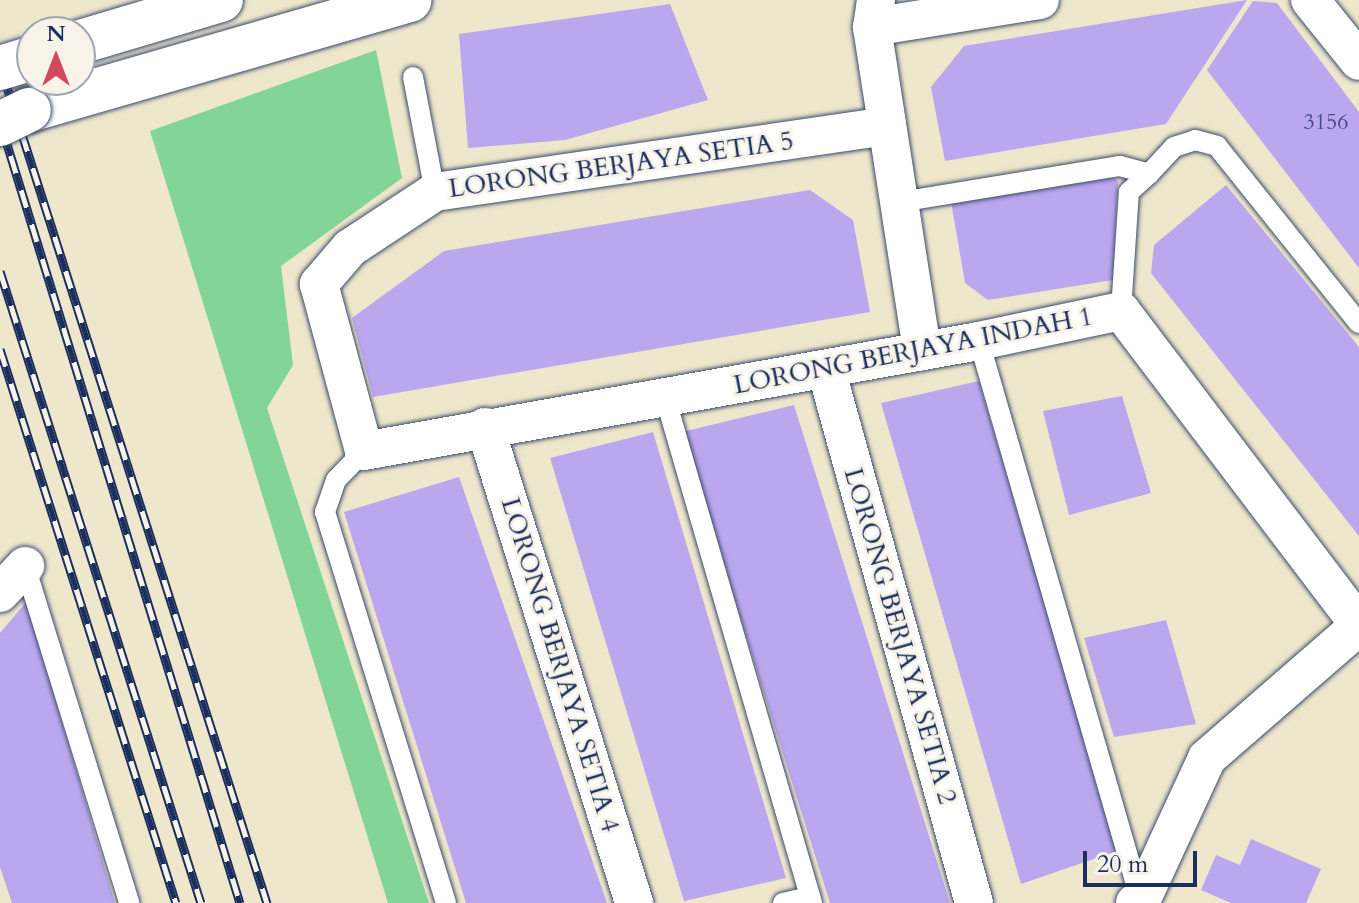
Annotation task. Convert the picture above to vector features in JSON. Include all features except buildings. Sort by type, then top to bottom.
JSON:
[{"type":"main road","points":[[96,37],[221,0]]},
{"type":"main road","points":[[10,117],[409,0]]},
{"type":"street","points":[[922,351],[887,126],[874,14],[1040,0]]},
{"type":"street","points":[[1310,0],[1359,61]]},
{"type":"street","name":"LORONG BERJAYA SETIA 5","points":[[364,451],[319,284],[350,248],[435,192],[887,126]]},
{"type":"street","name":"LORONG BERJAYA INDAH 1","points":[[364,451],[979,341],[1121,311],[1359,626]]},
{"type":"street","name":"LORONG BERJAYA SETIA 2","points":[[826,369],[974,903]]},
{"type":"street","name":"LORONG BERJAYA SETIA 4","points":[[485,427],[634,903]]},
{"type":"street","points":[[1138,902],[1207,758],[1359,626]]},
{"type":"lane","points":[[413,77],[435,192]]},
{"type":"lane","points":[[1121,311],[1129,192],[1174,147],[1195,140],[1217,146],[1359,323]]},
{"type":"lane","points":[[900,202],[1120,166],[1149,174]]},
{"type":"lane","points":[[979,341],[1138,902]]},
{"type":"lane","points":[[665,397],[811,900],[783,903]]},
{"type":"lane","points":[[364,451],[336,480],[325,512],[446,903]]},
{"type":"lane","points":[[12,580],[129,903]]},
{"type":"green space","points":[[376,50],[402,178],[281,266],[293,365],[267,408],[429,903],[388,903],[150,131]]},
{"type":"railway","points":[[0,65],[267,903]]},
{"type":"railway","points":[[0,121],[240,903]]},
{"type":"railway","points":[[0,271],[201,903]]},
{"type":"railway","points":[[0,349],[176,903]]}]
